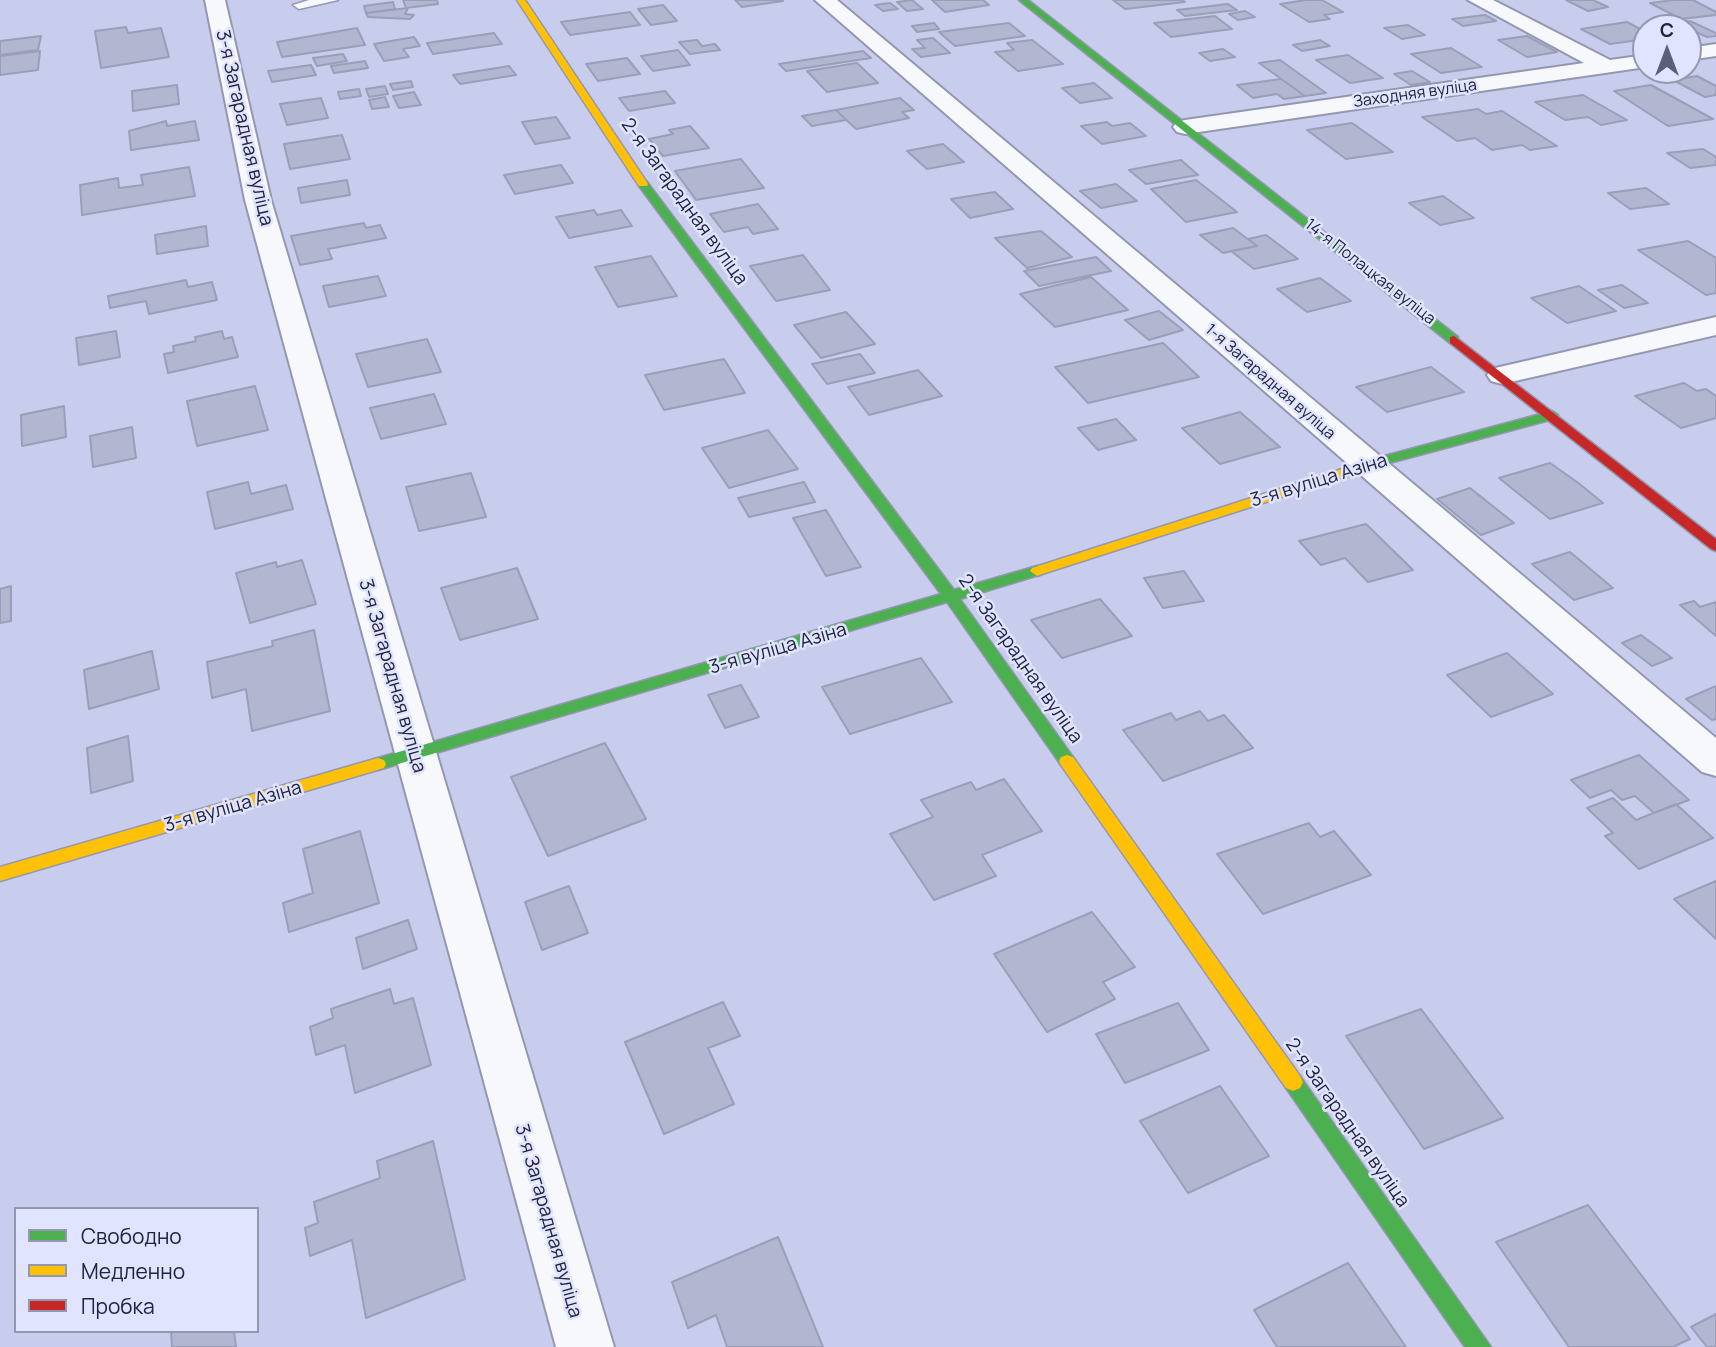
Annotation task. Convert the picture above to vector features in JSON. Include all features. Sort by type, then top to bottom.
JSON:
[{"type":"street","name":"3-я Загарадная вуліца","points":[[215,0],[258,200],[584,1347]]},
{"type":"street","name":"2-я Загарадная вуліца","points":[[521,0],[634,172],[952,598],[1479,1347]]},
{"type":"street","name":"1-я Загарадная вуліца","points":[[825,0],[1716,761]]},
{"type":"street","name":"14-я Полацкая вуліца","points":[[1023,0],[1552,415],[1710,534]]},
{"type":"street","points":[[1478,0],[1608,67]]},
{"type":"street","name":"Заходняя вуліца","points":[[1185,127],[1632,63]]},
{"type":"street","points":[[1502,375],[1716,326]]},
{"type":"street","name":"3-я вуліца Азіна","points":[[0,874],[952,598],[1367,465],[1552,415]]},
{"type":"lane","points":[[299,5],[332,0]]},
{"type":"building","points":[[403,0],[437,0],[438,4],[406,8]]},
{"type":"building","points":[[735,0],[782,0],[783,1],[742,7]]},
{"type":"building","points":[[912,0],[923,9],[907,11],[897,2]]},
{"type":"building","points":[[932,0],[983,0],[989,5],[945,12]]},
{"type":"building","points":[[1113,0],[1182,0],[1185,2],[1125,9]]},
{"type":"building","points":[[1322,0],[1343,12],[1324,15],[1330,19],[1309,22],[1280,4]]},
{"type":"building","points":[[1566,0],[1593,0],[1608,7],[1588,11]]},
{"type":"building","points":[[1693,0],[1716,12],[1716,15],[1671,14],[1650,3]]},
{"type":"building","points":[[393,2],[395,9],[366,13],[364,6]]},
{"type":"building","points":[[890,3],[898,9],[883,11],[875,5]]},
{"type":"building","points":[[1228,4],[1237,10],[1185,16],[1177,10]]},
{"type":"building","points":[[663,5],[677,21],[651,25],[638,9]]},
{"type":"building","points":[[408,8],[405,14],[414,15],[410,19],[368,17],[366,13]]},
{"type":"building","points":[[1245,11],[1255,17],[1238,20],[1229,14]]},
{"type":"building","points":[[630,12],[640,25],[570,35],[561,22]]},
{"type":"building","points":[[1485,15],[1496,21],[1463,26],[1452,19]]},
{"type":"building","points":[[1215,16],[1232,29],[1171,37],[1154,23]]},
{"type":"building","points":[[1627,22],[1632,25],[1632,41],[1610,44],[1581,29]]},
{"type":"building","points":[[934,23],[939,29],[917,32],[912,26]]},
{"type":"building","points":[[1009,23],[1025,36],[955,46],[939,32]]},
{"type":"building","points":[[1408,25],[1425,35],[1402,39],[1384,28]]},
{"type":"building","points":[[126,27],[128,33],[161,28],[169,57],[101,68],[95,31]]},
{"type":"building","points":[[1702,27],[1716,33],[1716,36],[1702,35]]},
{"type":"building","points":[[357,28],[365,45],[282,57],[277,42]]},
{"type":"building","points":[[494,33],[502,44],[433,54],[427,43]]},
{"type":"building","points":[[41,36],[38,50],[0,55],[0,41]]},
{"type":"building","points":[[1527,36],[1557,52],[1527,57],[1498,40]]},
{"type":"building","points":[[414,37],[420,46],[403,49],[409,57],[384,61],[374,44]]},
{"type":"building","points":[[933,38],[950,53],[921,57],[912,49],[925,48],[917,40]]},
{"type":"building","points":[[697,40],[702,46],[715,44],[720,50],[690,54],[679,42]]},
{"type":"building","points":[[1032,40],[1063,64],[1018,71],[995,52],[1014,50],[1007,43]]},
{"type":"building","points":[[1320,40],[1330,46],[1302,51],[1293,45]]},
{"type":"building","points":[[1451,48],[1482,67],[1441,73],[1411,54]]},
{"type":"building","points":[[1223,49],[1235,57],[1210,61],[1199,53]]},
{"type":"building","points":[[678,50],[690,65],[653,71],[641,56]]},
{"type":"building","points":[[40,51],[38,70],[0,75],[0,56]]},
{"type":"building","points":[[863,51],[871,58],[786,71],[779,64]]},
{"type":"building","points":[[343,54],[347,61],[317,66],[313,58]]},
{"type":"building","points":[[1348,55],[1383,78],[1350,83],[1316,60]]},
{"type":"building","points":[[627,58],[640,74],[598,81],[586,64]]},
{"type":"building","points":[[1280,60],[1326,93],[1305,96],[1259,63]]},
{"type":"building","points":[[365,61],[368,68],[334,73],[331,66]]},
{"type":"building","points":[[857,63],[878,83],[827,92],[807,71]]},
{"type":"building","points":[[311,65],[316,75],[272,82],[268,71]]},
{"type":"building","points":[[509,66],[516,75],[460,84],[453,75]]},
{"type":"building","points":[[1412,71],[1430,82],[1411,85],[1394,74]]},
{"type":"building","points":[[1281,79],[1305,96],[1284,99],[1277,94],[1253,98],[1237,85]]},
{"type":"building","points":[[1702,79],[1716,86],[1716,95],[1705,97],[1681,84],[1702,84]]},
{"type":"building","points":[[411,81],[413,87],[393,90],[390,84]]},
{"type":"building","points":[[1094,83],[1112,98],[1080,103],[1062,88]]},
{"type":"building","points":[[177,85],[179,104],[133,111],[132,91]]},
{"type":"building","points":[[1651,85],[1713,119],[1668,126],[1614,91]]},
{"type":"building","points":[[385,86],[388,94],[369,97],[366,89]]},
{"type":"building","points":[[359,89],[361,96],[340,99],[338,92]]},
{"type":"building","points":[[665,91],[675,103],[629,111],[619,98]]},
{"type":"building","points":[[414,92],[421,105],[399,108],[393,96]]},
{"type":"building","points":[[1583,95],[1627,120],[1601,125],[1588,117],[1565,120],[1535,102]]},
{"type":"building","points":[[385,97],[389,107],[372,109],[369,100]]},
{"type":"building","points":[[321,98],[328,118],[287,125],[280,104]]},
{"type":"building","points":[[900,98],[914,110],[902,112],[909,118],[856,129],[836,110]]},
{"type":"building","points":[[1478,109],[1486,114],[1502,111],[1557,146],[1530,150],[1522,145],[1492,150],[1475,138],[1457,141],[1422,117]]},
{"type":"building","points":[[836,110],[846,120],[812,126],[802,116]]},
{"type":"building","points":[[556,117],[570,138],[535,144],[522,122]]},
{"type":"building","points":[[166,121],[167,126],[195,121],[199,140],[131,150],[129,131]]},
{"type":"building","points":[[1107,122],[1112,126],[1130,123],[1146,136],[1102,144],[1081,126]]},
{"type":"building","points":[[1352,123],[1393,152],[1346,159],[1307,130]]},
{"type":"building","points":[[690,126],[709,148],[663,156],[649,139],[673,134],[669,130]]},
{"type":"building","points":[[342,135],[350,159],[290,169],[284,144]]},
{"type":"building","points":[[943,144],[964,162],[927,169],[907,151]]},
{"type":"building","points":[[1703,149],[1716,157],[1716,165],[1690,168],[1667,153]]},
{"type":"building","points":[[741,159],[764,188],[696,200],[675,171]]},
{"type":"building","points":[[1181,160],[1198,175],[1146,184],[1129,170]]},
{"type":"building","points":[[561,165],[573,183],[515,194],[504,175]]},
{"type":"building","points":[[189,167],[195,196],[82,215],[80,185],[118,178],[119,188],[143,185],[141,175]]},
{"type":"building","points":[[347,180],[350,195],[301,203],[298,188]]},
{"type":"building","points":[[1196,180],[1237,212],[1186,222],[1151,189]]},
{"type":"building","points":[[1116,184],[1137,201],[1101,208],[1080,191]]},
{"type":"building","points":[[1646,188],[1669,204],[1630,209],[1608,193]]},
{"type":"building","points":[[995,192],[1013,209],[970,218],[951,199]]},
{"type":"building","points":[[1443,196],[1474,218],[1440,225],[1409,203]]},
{"type":"building","points":[[758,204],[778,229],[753,234],[748,227],[724,232],[710,214]]},
{"type":"building","points":[[594,210],[597,215],[621,210],[632,226],[569,238],[556,217]]},
{"type":"building","points":[[364,223],[366,228],[380,225],[386,238],[328,249],[332,259],[300,265],[291,236]]},
{"type":"building","points":[[206,226],[208,246],[157,254],[155,235]]},
{"type":"building","points":[[1233,228],[1257,246],[1223,253],[1200,235]]},
{"type":"building","points":[[1041,231],[1072,257],[1027,268],[995,238]]},
{"type":"building","points":[[1266,235],[1298,259],[1254,269],[1231,251],[1257,246],[1248,239]]},
{"type":"building","points":[[1688,241],[1716,258],[1716,293],[1706,295],[1638,250]]},
{"type":"building","points":[[803,255],[830,290],[776,301],[750,266]]},
{"type":"building","points":[[651,256],[677,296],[618,307],[595,267]]},
{"type":"building","points":[[1096,257],[1111,271],[1039,286],[1024,271]]},
{"type":"building","points":[[378,276],[386,296],[329,307],[323,286]]},
{"type":"building","points":[[1091,277],[1128,310],[1055,327],[1020,294]]},
{"type":"building","points":[[1320,278],[1351,301],[1307,312],[1277,289]]},
{"type":"building","points":[[186,280],[188,287],[212,282],[217,300],[149,314],[146,301],[110,308],[108,296]]},
{"type":"building","points":[[1622,285],[1648,303],[1624,308],[1598,290]]},
{"type":"building","points":[[1579,286],[1616,311],[1567,323],[1531,298]]},
{"type":"building","points":[[1159,311],[1183,330],[1149,340],[1125,320]]},
{"type":"building","points":[[846,312],[875,344],[821,358],[794,325]]},
{"type":"building","points":[[116,331],[120,357],[79,365],[76,338]]},
{"type":"building","points":[[222,331],[224,339],[232,337],[238,357],[168,373],[164,354],[174,352],[173,346],[196,341],[195,337]]},
{"type":"building","points":[[427,339],[441,372],[368,387],[356,354]]},
{"type":"building","points":[[1163,343],[1199,377],[1088,403],[1055,367]]},
{"type":"building","points":[[860,354],[875,373],[827,384],[812,364]]},
{"type":"building","points":[[724,359],[745,393],[664,410],[645,375]]},
{"type":"building","points":[[1431,367],[1464,392],[1387,412],[1356,387]]},
{"type":"building","points":[[918,370],[942,396],[869,415],[848,387]]},
{"type":"building","points":[[1684,383],[1697,391],[1706,389],[1716,396],[1716,418],[1681,428],[1635,396]]},
{"type":"building","points":[[255,386],[268,430],[197,446],[187,401]]},
{"type":"building","points":[[434,394],[446,424],[381,439],[370,408]]},
{"type":"building","points":[[64,406],[66,437],[22,446],[21,415]]},
{"type":"building","points":[[1240,412],[1280,447],[1220,464],[1182,428]]},
{"type":"building","points":[[1116,419],[1136,440],[1098,450],[1078,428]]},
{"type":"building","points":[[132,427],[136,458],[93,467],[90,436]]},
{"type":"building","points":[[768,430],[798,469],[729,488],[702,448]]},
{"type":"building","points":[[1550,463],[1603,503],[1550,519],[1499,478]]},
{"type":"building","points":[[471,473],[486,517],[419,531],[406,487]]},
{"type":"building","points":[[248,482],[251,494],[286,485],[293,509],[215,529],[207,492]]},
{"type":"building","points":[[804,482],[815,502],[749,517],[738,498]]},
{"type":"building","points":[[1470,488],[1514,523],[1481,535],[1437,499]]},
{"type":"building","points":[[826,510],[861,567],[826,576],[793,518]]},
{"type":"building","points":[[1366,524],[1413,570],[1368,582],[1345,558],[1321,565],[1299,541]]},
{"type":"building","points":[[1570,552],[1613,588],[1574,600],[1532,564]]},
{"type":"building","points":[[302,560],[316,604],[250,623],[236,573],[276,562],[277,567]]},
{"type":"building","points":[[517,568],[538,619],[460,640],[441,588]]},
{"type":"building","points":[[1184,571],[1204,601],[1163,608],[1144,578]]},
{"type":"building","points":[[11,586],[11,621],[0,623],[0,589]]},
{"type":"building","points":[[1100,599],[1132,636],[1062,658],[1031,620]]},
{"type":"building","points":[[1694,601],[1700,607],[1716,602],[1716,636],[1680,605]]},
{"type":"building","points":[[314,630],[330,711],[252,731],[246,689],[212,698],[207,662],[273,646],[272,641]]},
{"type":"building","points":[[1641,635],[1672,658],[1652,666],[1622,643]]},
{"type":"building","points":[[152,651],[159,689],[89,709],[84,670]]},
{"type":"building","points":[[1507,653],[1553,694],[1491,717],[1447,675]]},
{"type":"building","points":[[921,658],[952,702],[850,734],[822,687]]},
{"type":"building","points":[[741,685],[759,717],[725,728],[708,695]]},
{"type":"building","points":[[1716,686],[1716,719],[1712,720],[1686,699]]},
{"type":"building","points":[[1200,711],[1208,721],[1224,715],[1253,748],[1163,781],[1123,730],[1171,713],[1176,720]]},
{"type":"building","points":[[128,736],[133,781],[91,793],[87,748]]},
{"type":"building","points":[[605,743],[646,819],[548,856],[511,777]]},
{"type":"building","points":[[1639,755],[1689,800],[1654,813],[1635,796],[1622,800],[1611,790],[1590,798],[1571,780]]},
{"type":"building","points":[[1004,779],[1042,831],[982,855],[996,876],[934,900],[890,834],[933,817],[921,800],[971,782],[976,790]]},
{"type":"building","points":[[1613,798],[1636,820],[1676,804],[1713,838],[1639,869],[1605,836],[1613,833],[1587,808]]},
{"type":"building","points":[[1309,823],[1320,837],[1334,831],[1371,875],[1263,914],[1217,854]]},
{"type":"building","points":[[360,831],[379,903],[289,932],[283,903],[313,893],[303,849]]},
{"type":"building","points":[[1716,881],[1716,939],[1674,899]]},
{"type":"building","points":[[569,886],[588,933],[542,950],[525,902]]},
{"type":"building","points":[[1092,912],[1135,967],[1103,982],[1115,999],[1047,1032],[994,954]]},
{"type":"building","points":[[408,920],[417,949],[363,969],[356,938]]},
{"type":"building","points":[[390,989],[394,1004],[413,998],[431,1065],[355,1093],[345,1045],[316,1055],[310,1027],[333,1018],[331,1009]]},
{"type":"building","points":[[723,1002],[740,1036],[708,1048],[734,1104],[664,1134],[625,1042]]},
{"type":"building","points":[[1178,1003],[1209,1050],[1125,1083],[1096,1034]]},
{"type":"building","points":[[1421,1009],[1503,1118],[1424,1149],[1346,1036]]},
{"type":"building","points":[[1220,1086],[1269,1156],[1188,1193],[1140,1121]]},
{"type":"building","points":[[433,1141],[465,1279],[366,1318],[352,1240],[310,1256],[305,1228],[318,1223],[314,1202],[380,1178],[377,1161]]},
{"type":"building","points":[[1588,1205],[1690,1339],[1673,1347],[1569,1347],[1496,1242]]},
{"type":"building","points":[[778,1237],[823,1347],[727,1347],[716,1315],[688,1328],[672,1282]]},
{"type":"building","points":[[1348,1263],[1406,1347],[1277,1347],[1254,1310]]},
{"type":"building","points":[[1716,1314],[1716,1347],[1707,1347],[1691,1327]]},
{"type":"building","points":[[171,1333],[234,1333],[236,1347],[172,1347]]},
{"type":"traffic: fast","points":[[1023,0],[1454,340]]},
{"type":"traffic: fast","points":[[643,184],[952,598],[1067,761]]},
{"type":"traffic: fast","points":[[1367,465],[1552,415]]},
{"type":"traffic: fast","points":[[378,764],[1037,571]]},
{"type":"traffic: fast","points":[[1293,1082],[1479,1347]]},
{"type":"traffic: slow","points":[[521,0],[643,184]]},
{"type":"traffic: slow","points":[[1037,571],[1367,465]]},
{"type":"traffic: slow","points":[[1067,761],[1293,1082]]},
{"type":"traffic: slow","points":[[0,874],[378,764]]},
{"type":"traffic: jam","points":[[1454,340],[1716,546]]}]
